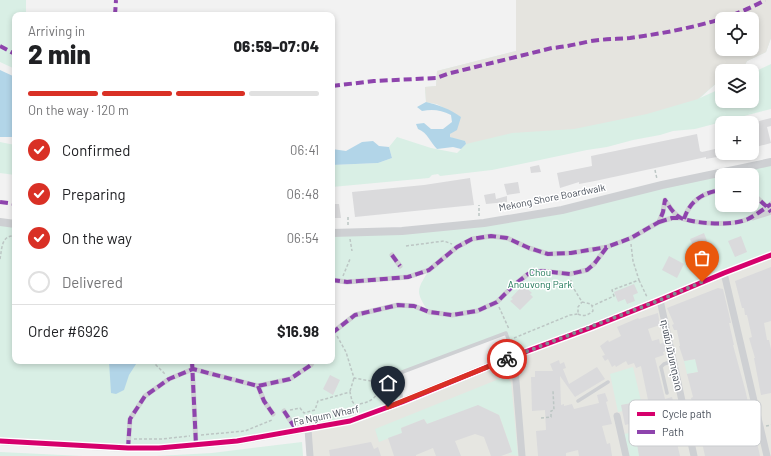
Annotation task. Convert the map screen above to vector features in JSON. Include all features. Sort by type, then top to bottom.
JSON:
[{"type":"street","points":[[335,233],[402,231],[484,223],[562,210],[662,185],[771,162]]},
{"type":"street","points":[[682,218],[701,195],[715,191]]},
{"type":"street","points":[[335,280],[347,282],[408,277],[429,270],[457,247],[472,239],[491,236],[507,238],[529,248],[548,254],[571,253],[607,247],[631,238],[659,222],[672,218],[725,224],[747,220],[771,212],[769,205],[759,198]]},
{"type":"street","points":[[659,222],[663,212],[665,200],[671,210],[682,218]]},
{"type":"street","points":[[747,220],[769,205]]},
{"type":"street","points":[[0,222],[12,224]]},
{"type":"street","points":[[335,330],[355,315],[398,305],[414,306],[429,312],[452,315],[477,311],[497,302],[514,285],[528,274],[542,271],[570,274],[587,270],[594,264],[607,247]]},
{"type":"street","name":"Fa Ngum Wharf","points":[[0,441],[128,448],[159,448],[237,441],[361,418],[401,399],[650,304],[771,255]]},
{"type":"street","points":[[392,256],[400,266]]},
{"type":"street","points":[[724,273],[754,400]]},
{"type":"street","name":"ຖະໜົນ ມັນທາຕຸລາດ","points":[[660,300],[682,400]]},
{"type":"street","points":[[514,356],[522,456]]},
{"type":"street","points":[[192,364],[196,445]]},
{"type":"street","points":[[128,448],[130,419],[145,396],[169,379],[193,369],[258,386],[290,379],[312,364]]},
{"type":"street","points":[[258,386],[264,401],[273,414]]},
{"type":"street","points":[[284,412],[297,431]]},
{"type":"street","points":[[617,416],[626,456]]},
{"type":"street","points":[[308,429],[310,456]]},
{"type":"street","points":[[761,430],[767,456]]},
{"type":"street","name":"ຖະໜົນ ມັນທາຕຸລາດ","points":[[692,446],[694,456]]},
{"type":"lane","points":[[401,399],[397,374],[506,333],[514,356]]},
{"type":"lane","points":[[666,393],[661,367],[664,364],[674,361]]},
{"type":"lane","points":[[578,401],[608,382]]},
{"type":"path","points":[[655,170],[657,183]]},
{"type":"path","points":[[479,205],[479,218]]},
{"type":"path","points":[[348,217],[348,227]]},
{"type":"path","points":[[0,259],[3,243],[6,238],[12,236]]},
{"type":"path","points":[[631,238],[633,261],[639,280],[650,304]]},
{"type":"path","points":[[406,246],[444,241],[457,247]]},
{"type":"path","points":[[343,276],[350,259]]},
{"type":"path","points":[[570,274],[571,284],[582,302],[592,306]]},
{"type":"path","points":[[592,306],[614,296],[612,290],[639,280]]},
{"type":"path","points":[[497,302],[510,331]]},
{"type":"path","points":[[578,314],[578,307],[582,302]]},
{"type":"path","points":[[513,338],[570,315],[588,315],[593,311],[592,306]]},
{"type":"path","points":[[335,335],[346,352],[354,378],[350,392],[355,406],[375,398],[378,392],[373,381]]},
{"type":"path","points":[[156,364],[169,379]]},
{"type":"path","points":[[354,378],[382,383],[401,399]]},
{"type":"path","points":[[541,418],[551,417],[551,411],[554,410],[553,391]]},
{"type":"path","points":[[284,412],[300,408],[304,413],[315,410],[318,401],[350,392]]},
{"type":"path","points":[[129,439],[161,439],[245,431],[272,421],[273,414]]},
{"type":"shaded area","points":[[771,255],[771,456],[310,456],[308,429],[350,421]]},
{"type":"green space","points":[[0,0],[26,0],[26,12],[12,12],[12,68],[0,62]]},
{"type":"green space","points":[[516,0],[771,0],[771,38],[766,52],[759,55],[759,12],[715,12],[715,56],[758,56],[747,61],[746,64],[715,64],[715,84],[700,98],[715,91],[715,108],[759,108],[759,70],[771,64],[771,109],[744,116],[715,116],[715,124],[695,129],[673,131],[607,147],[492,170],[440,176],[438,174],[432,175],[429,178],[335,187],[335,165],[378,163],[392,158],[389,147],[397,137],[431,148],[457,153],[466,144],[450,137],[461,117],[437,104],[426,102],[425,87],[436,86],[437,71],[516,51]]},
{"type":"green space","points":[[0,142],[12,144],[12,175],[0,173]]},
{"type":"green space","name":"Chou Anouvong Park","points":[[771,162],[771,255],[514,356],[506,333],[397,374],[402,402],[308,429],[159,448],[0,441],[0,222],[12,224],[12,364],[335,364],[335,331],[355,315],[398,305],[428,311],[419,295],[419,290],[429,270],[408,277],[335,280],[335,233],[484,223],[715,174],[715,212],[759,212],[759,168],[743,168]]},
{"type":"green space","points":[[710,357],[707,365],[697,367],[698,372],[687,374],[684,361]]},
{"type":"green space","points":[[633,367],[641,400],[629,400],[629,404],[622,405],[623,411],[618,412],[610,374]]},
{"type":"green space","points":[[504,377],[511,382],[518,456],[508,454],[512,452],[499,415],[478,406],[427,424],[424,419],[401,428],[402,433],[379,442],[375,429]]},
{"type":"green space","points":[[629,433],[629,446],[648,446],[639,456],[628,456],[624,434]]},
{"type":"green space","points":[[302,442],[303,456],[156,456],[212,453]]},
{"type":"green space","points":[[0,452],[83,456],[0,456]]},
{"type":"sand","points":[[516,0],[771,0],[771,38],[766,52],[759,55],[759,12],[715,12],[715,56],[758,56],[747,61],[746,64],[715,64],[715,84],[698,99],[647,114],[574,129],[512,133],[466,144],[465,141],[450,137],[450,134],[461,117],[437,104],[426,102],[425,87],[436,86],[437,71],[516,51]]},
{"type":"water","points":[[0,70],[12,76],[12,137],[0,137]]},
{"type":"water","points":[[426,102],[435,104],[461,117],[457,130],[450,134],[450,137],[465,141],[466,144],[461,149],[453,147],[437,149],[427,135],[418,129],[416,124],[424,123],[431,129],[443,129],[452,122],[451,115],[447,113],[437,110],[422,111],[417,107]]},
{"type":"water","points":[[373,141],[379,146],[389,147],[392,158],[378,163],[335,165],[335,149],[346,151],[362,142]]},
{"type":"water","points":[[109,364],[136,364],[129,375],[124,390],[116,394],[111,393]]},
{"type":"building","points":[[771,118],[771,126],[767,127],[771,143],[759,146],[759,121]]},
{"type":"building","points":[[697,134],[700,151],[702,152],[715,149],[715,157],[706,159],[706,157],[579,184],[579,182],[560,188],[557,173],[592,166],[591,156]]},
{"type":"building","points":[[539,165],[541,172],[531,173],[530,167]]},
{"type":"building","points":[[470,178],[474,205],[355,217],[352,192],[424,185]]},
{"type":"building","points":[[518,182],[520,193],[507,195],[504,184]]},
{"type":"building","points":[[495,193],[496,199],[507,196],[507,202],[486,204],[484,195]]},
{"type":"building","points":[[335,204],[339,204],[341,218],[335,218]]},
{"type":"building","points":[[704,233],[709,246],[696,252],[690,239]]},
{"type":"building","points":[[741,236],[747,252],[735,257],[728,241]]},
{"type":"building","points":[[669,256],[684,264],[677,278],[662,270]]},
{"type":"building","points":[[771,267],[771,321],[764,323],[767,340],[769,340],[771,349],[771,393],[761,395],[755,358],[749,338],[752,337],[747,315],[745,315],[744,308],[742,308],[735,281]]},
{"type":"building","points":[[634,284],[638,293],[633,295],[635,301],[627,304],[625,299],[618,302],[614,292]]},
{"type":"building","points":[[523,285],[532,293],[530,294],[533,297],[520,310],[510,301]]},
{"type":"building","points":[[718,288],[723,289],[731,323],[729,323],[733,345],[747,400],[691,400],[691,398],[693,397],[687,374],[698,372],[695,359],[684,361],[679,346],[677,330],[674,330],[672,325],[674,324],[667,308]]},
{"type":"building","points":[[658,313],[660,325],[648,329],[652,341],[659,339],[660,344],[664,342],[666,351],[663,352],[664,355],[655,358],[665,399],[672,397],[673,400],[648,400],[641,366],[636,368],[634,363],[628,365],[626,361],[616,367],[615,365],[612,367],[608,359],[605,361],[602,356],[605,355],[600,346],[608,340],[609,342],[621,336],[617,327],[638,318],[639,319]]},
{"type":"building","points":[[559,360],[560,364],[564,362],[566,368],[563,369],[569,384],[597,367],[605,379],[575,397],[560,376],[561,405],[564,404],[564,406],[572,404],[574,409],[599,403],[597,395],[605,393],[612,424],[602,426],[607,444],[610,443],[612,456],[579,456],[578,450],[566,453],[566,456],[538,456],[536,431],[546,430],[545,410],[532,411],[531,377],[535,377],[535,371],[553,371],[550,364]]},
{"type":"building","points":[[330,375],[340,380],[333,395],[323,389]]},
{"type":"building","points":[[629,404],[629,424],[625,425],[621,405]]},
{"type":"building","points":[[478,405],[499,415],[512,452],[501,456],[491,456],[484,437],[475,434],[455,441],[461,456],[436,456],[433,448],[416,456],[394,456],[388,438],[402,433],[401,428],[424,419],[427,424]]},
{"type":"building","points":[[371,442],[374,449],[378,447],[381,456],[330,456],[329,450]]},
{"type":"building","points":[[637,446],[678,446],[680,456],[639,456]]},
{"type":"building","points":[[703,446],[758,446],[760,456],[705,456]]},
{"type":"marked path","points":[[115,12],[116,0]]},
{"type":"marked path","points":[[335,86],[374,81],[436,78],[552,48],[596,40],[647,36],[717,20],[750,8],[765,0]]},
{"type":"marked path","points":[[0,46],[12,52]]},
{"type":"marked path","points":[[684,219],[690,207],[698,198],[715,191]]},
{"type":"marked path","points":[[335,331],[355,315],[398,305],[414,306],[429,312],[452,315],[477,311],[497,302],[514,285],[528,274],[542,271],[570,274],[587,270],[594,264],[607,247],[631,238],[659,222],[663,212],[665,200],[678,217],[696,222],[714,223],[733,223],[748,219],[771,204]]},
{"type":"marked path","points":[[759,200],[771,212]]},
{"type":"marked path","points":[[0,202],[12,204]]},
{"type":"marked path","points":[[659,222],[672,218],[680,218]]},
{"type":"marked path","points":[[335,280],[347,282],[408,277],[429,270],[457,247],[472,239],[491,236],[507,238],[529,248],[548,254],[571,253],[607,247]]},
{"type":"marked path","points":[[392,255],[400,266]]},
{"type":"marked path","points":[[192,364],[196,445]]},
{"type":"marked path","points":[[128,448],[130,419],[145,396],[169,379],[193,369],[258,386],[290,379],[312,364]]},
{"type":"marked path","points":[[258,386],[264,401],[273,414]]},
{"type":"marked path","points":[[284,411],[297,431]]},
{"type":"cycle path","points":[[0,441],[128,448],[159,448],[237,441],[350,421],[402,402],[514,356],[590,328],[771,255]]},
{"type":"way so far","points":[[507,359],[590,328],[702,282]]},
{"type":"route","points":[[388,407],[507,359]]}]
